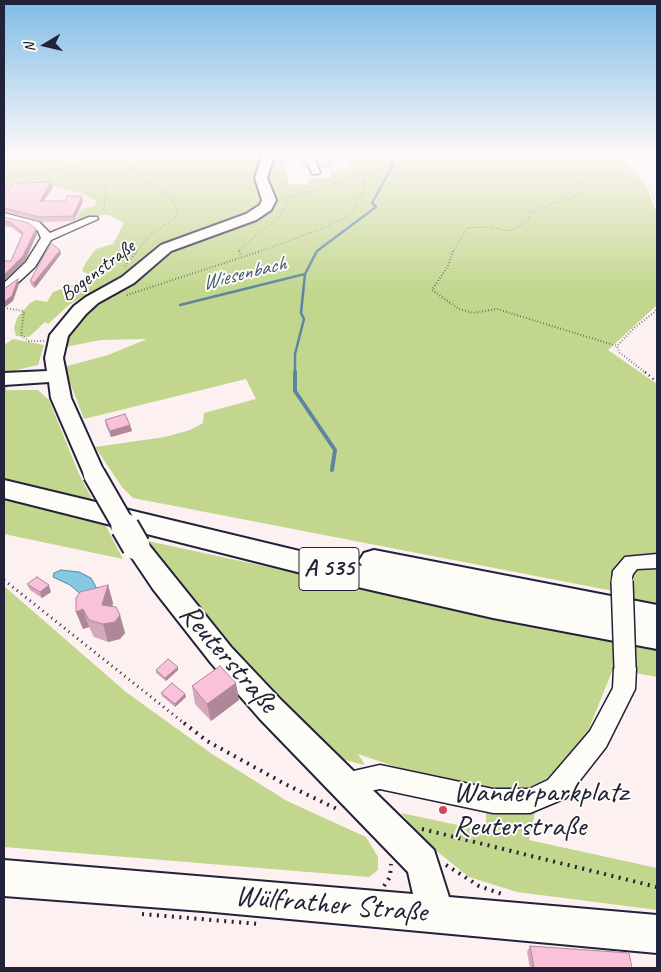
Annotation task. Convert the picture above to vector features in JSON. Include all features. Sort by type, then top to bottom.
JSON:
[{"type":"highway","name":"A 535","points":[[4,473],[342,554],[657,617]]},
{"type":"highway","name":"A 535","points":[[4,489],[349,574],[493,606],[657,636]]},
{"type":"main road","name":"Bogenstraße","points":[[56,376],[54,358],[58,340],[64,328],[75,314],[114,294],[166,248],[260,212],[268,201]]},
{"type":"main road","points":[[4,379],[56,376]]},
{"type":"main road","name":"Reuterstraße","points":[[56,376],[61,398],[94,474],[136,546],[221,656],[271,710],[342,797],[422,862],[430,888],[434,915]]},
{"type":"main road","name":"Wülfrather Straße","points":[[4,878],[657,934]]},
{"type":"street","points":[[4,216],[35,224],[42,229],[47,238]]},
{"type":"street","points":[[4,289],[32,264],[47,238],[93,219]]},
{"type":"street","points":[[342,797],[380,776],[472,798],[494,801],[530,800],[556,789],[598,739],[624,689],[622,581],[624,571],[632,562],[657,562]]},
{"type":"path","points":[[93,219],[104,208],[105,201]]},
{"type":"path","points":[[172,201],[178,211],[175,218],[149,236],[132,255],[119,277],[108,285],[114,294],[213,268],[241,256],[321,229],[352,214],[358,201]]},
{"type":"path","points":[[241,256],[239,250],[281,215],[288,201]]},
{"type":"path","points":[[561,201],[531,212],[528,221],[511,231],[489,227],[467,228],[462,239],[455,246],[448,266],[432,290],[459,309],[473,312],[497,309],[617,346]]},
{"type":"path","points":[[4,308],[24,311],[20,329],[24,338],[37,342],[58,340]]},
{"type":"path","points":[[617,346],[633,329],[657,310]]},
{"type":"path","points":[[617,346],[619,352],[657,382]]},
{"type":"path","points":[[4,580],[207,741],[277,780],[342,797]]},
{"type":"path","points":[[415,827],[657,887]]},
{"type":"path","points":[[438,858],[452,871],[479,886],[509,896]]},
{"type":"path","points":[[382,890],[390,877],[391,860]]},
{"type":"shaded area","points":[[4,201],[95,201],[77,223],[55,232],[38,222],[15,214],[4,214]]},
{"type":"green space","points":[[96,201],[652,201],[657,213],[657,305],[608,350],[657,384],[657,677],[613,669],[588,731],[556,774],[529,791],[488,792],[450,785],[358,754],[365,765],[337,758],[277,703],[192,600],[148,541],[634,646],[634,595],[133,498],[122,487],[95,447],[165,437],[190,430],[203,423],[204,413],[256,399],[246,379],[84,419],[64,367],[108,355],[147,339],[101,340],[65,347],[67,336],[97,300],[87,295],[69,305],[48,324],[45,322],[29,337],[16,336],[14,328],[17,318],[30,303],[36,300],[47,302],[53,292],[79,282],[88,274],[82,271],[96,249],[113,244],[124,223],[108,215],[75,222],[82,209],[94,206]]},
{"type":"green space","points":[[13,339],[44,345],[38,365],[17,370],[6,390],[38,390],[49,400],[79,474],[123,559],[4,534],[4,345]]},
{"type":"green space","points":[[4,586],[126,692],[212,754],[287,801],[366,837],[378,857],[378,870],[369,877],[4,847]]},
{"type":"green space","points":[[486,806],[536,809],[529,840],[657,868],[657,910],[517,892],[469,877],[424,841],[401,813],[486,831]]},
{"type":"water","points":[[61,570],[79,572],[91,578],[101,596],[90,602],[70,585],[53,577],[54,573]]},
{"type":"building","points":[[4,201],[80,201],[73,216],[40,217],[4,208]]},
{"type":"building","points":[[4,217],[29,223],[36,229],[23,256],[4,275],[4,261],[11,261],[23,233],[10,222],[4,221]]},
{"type":"building","points":[[51,243],[60,250],[34,283],[30,281]]},
{"type":"building","points":[[18,279],[12,296],[4,302],[4,289]]},
{"type":"building","points":[[125,414],[130,425],[110,431],[105,420]]},
{"type":"building","points":[[37,577],[49,585],[40,592],[27,584]]},
{"type":"building","points":[[108,585],[102,605],[116,607],[120,615],[115,622],[103,624],[89,620],[83,609],[76,612],[76,598],[80,592]]},
{"type":"building","points":[[168,659],[178,667],[165,678],[156,670]]},
{"type":"building","points":[[220,666],[236,683],[207,704],[192,686]]},
{"type":"building","points":[[172,683],[185,694],[175,704],[161,693]]},
{"type":"building","points":[[530,946],[629,953],[632,968],[534,968]]},
{"type":"waterway","name":"Wiesenbach","points":[[305,274],[317,251],[376,207],[372,203],[373,201]]},
{"type":"waterway","name":"Wiesenbach","points":[[180,305],[305,274]]},
{"type":"waterway","points":[[305,274],[301,313],[304,319],[295,354],[295,391],[335,450],[332,470]]},
{"type":"place","name":"Wanderparkplatz Reuterstraße","points":[[443,810]]}]
